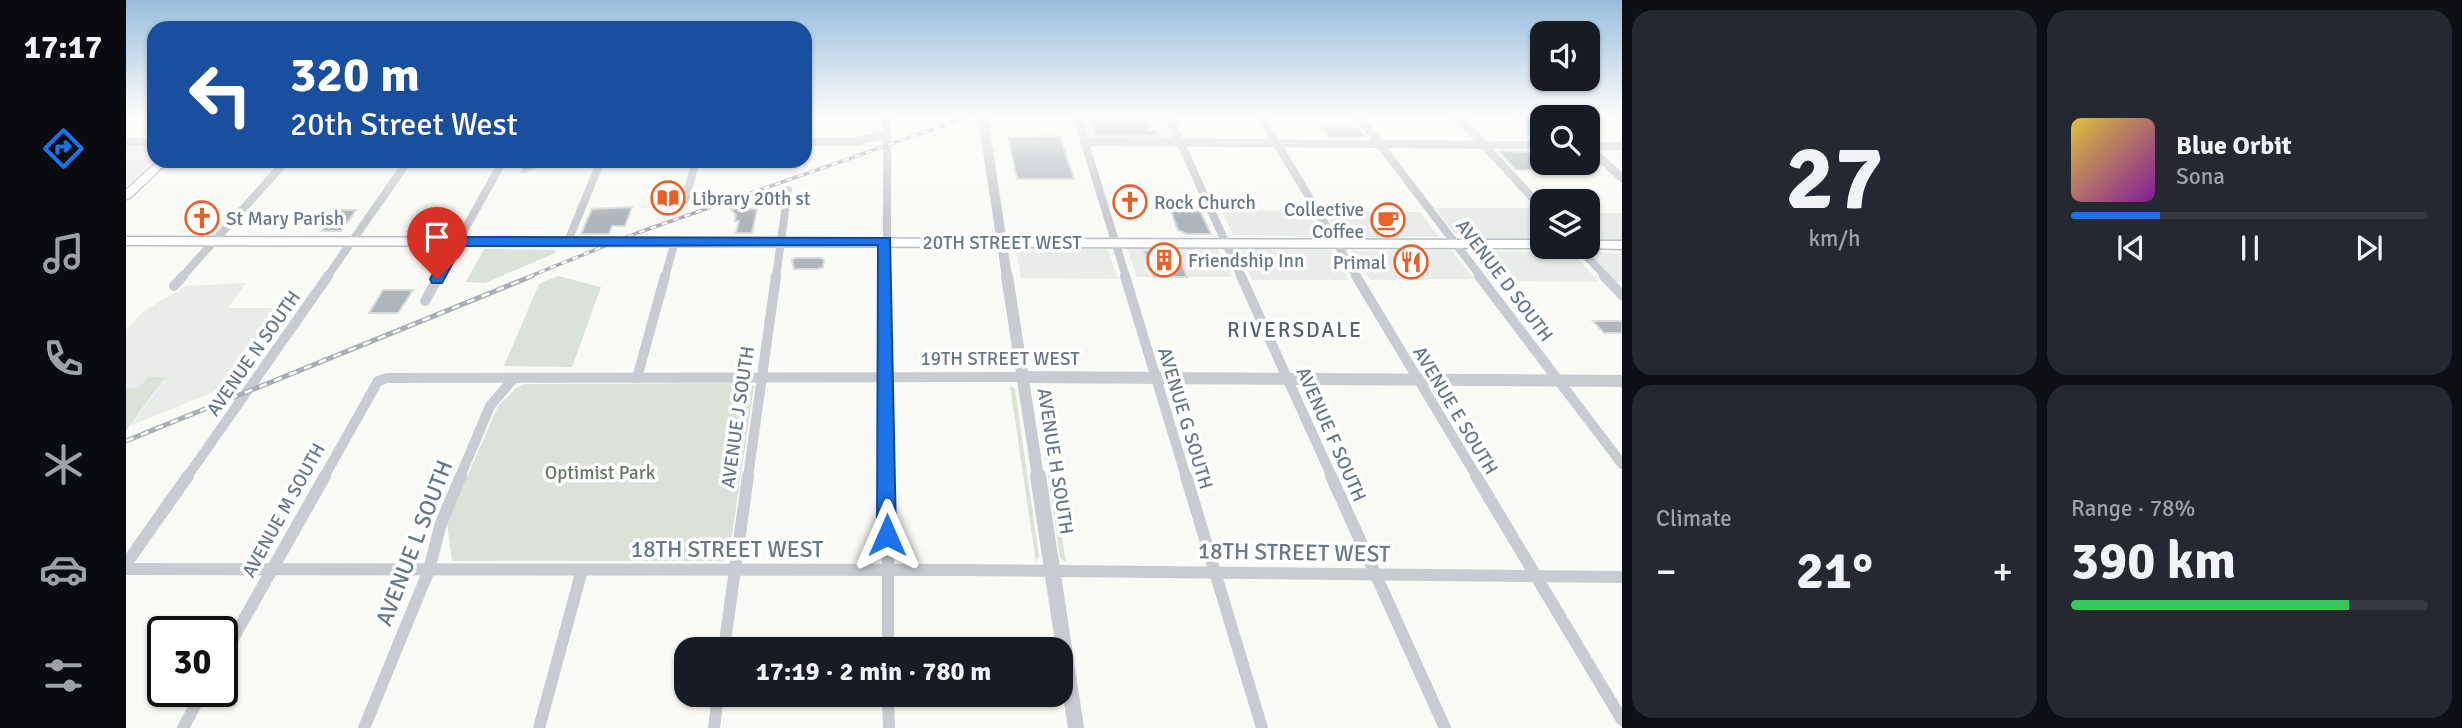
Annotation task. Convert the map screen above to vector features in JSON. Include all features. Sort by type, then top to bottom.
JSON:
[{"type":"main road","points":[[126,196],[156,168]]},
{"type":"main road","name":"20TH STREET WEST","points":[[126,241],[1530,244]]},
{"type":"main road","points":[[1600,245],[1622,245]]},
{"type":"street","points":[[887,151],[888,637]]},
{"type":"street","name":"AVENUE H SOUTH","points":[[988,151],[1076,728]]},
{"type":"street","name":"AVENUE G SOUTH","points":[[1087,151],[1262,728]]},
{"type":"street","name":"AVENUE F SOUTH","points":[[1185,151],[1445,728]]},
{"type":"street","name":"AVENUE E SOUTH","points":[[1281,151],[1622,720]]},
{"type":"street","name":"AVENUE D SOUTH","points":[[1385,151],[1622,464]]},
{"type":"street","points":[[1489,151],[1530,195]]},
{"type":"street","points":[[1600,158],[1622,178]]},
{"type":"street","points":[[174,286],[280,168]]},
{"type":"street","name":"AVENUE N SOUTH","points":[[126,566],[403,168]]},
{"type":"street","points":[[425,301],[499,168]]},
{"type":"street","points":[[568,241],[598,168]]},
{"type":"street","points":[[684,200],[693,168]]},
{"type":"street","name":"AVENUE J SOUTH","points":[[726,637],[788,190]]},
{"type":"street","points":[[637,378],[675,241]]},
{"type":"street","points":[[1589,259],[1622,295]]},
{"type":"street","name":"19TH STREET WEST","points":[[378,381],[387,378],[1023,377],[1622,381]]},
{"type":"street","name":"AVENUE L SOUTH","points":[[363,728],[429,569],[441,523],[490,405],[514,378]]},
{"type":"street","name":"AVENUE M SOUTH","points":[[238,630],[378,381]]},
{"type":"street","name":"18TH STREET WEST","points":[[126,566],[1622,577]]},
{"type":"street","points":[[539,728],[582,570]]},
{"type":"street","points":[[183,728],[194,707]]},
{"type":"street","points":[[714,728],[717,707]]},
{"type":"street","points":[[888,707],[889,728]]},
{"type":"shaded area","points":[[126,151],[147,151],[147,166],[126,186]]},
{"type":"shaded area","points":[[1435,208],[1530,208],[1530,240],[1467,239],[1455,234]]},
{"type":"shaded area","points":[[1221,210],[1306,211],[1324,237],[1233,235]]},
{"type":"shaded area","points":[[1324,212],[1420,212],[1439,237],[1340,237]]},
{"type":"shaded area","points":[[1600,213],[1622,213],[1622,240],[1600,240]]},
{"type":"shaded area","points":[[1127,248],[1218,249],[1233,277],[1137,277]]},
{"type":"shaded area","points":[[1016,249],[1108,249],[1118,279],[1021,278]]},
{"type":"shaded area","points":[[1237,249],[1331,250],[1349,280],[1252,280]]},
{"type":"shaded area","points":[[1451,250],[1474,279],[1370,280],[1352,251]]},
{"type":"shaded area","points":[[1470,251],[1530,252],[1530,259],[1578,259],[1599,282],[1493,281]]},
{"type":"shaded area","points":[[1600,252],[1622,253],[1622,282],[1616,282],[1595,259],[1600,259]]},
{"type":"shaded area","points":[[246,283],[228,308],[297,308],[245,379],[130,426],[158,389],[126,388],[126,330],[144,311],[186,286]]},
{"type":"green space","points":[[484,249],[556,250],[555,253],[485,283],[466,282]]},
{"type":"green space","points":[[558,276],[601,287],[572,367],[504,366],[539,284]]},
{"type":"green space","points":[[148,377],[165,377],[126,431],[126,388],[139,388]]},
{"type":"green space","name":"Optimist Park","points":[[750,383],[754,386],[729,556],[725,561],[452,561],[447,523],[498,406],[516,388],[525,384]]},
{"type":"green space","points":[[1010,386],[1015,389],[1039,556],[1036,562]]},
{"type":"green space","points":[[1037,386],[1066,562],[1060,558]]},
{"type":"building","points":[[1011,151],[1065,151],[1074,179],[1017,179]]},
{"type":"building","points":[[1499,151],[1530,152],[1530,170],[1516,170]]},
{"type":"building","points":[[632,207],[625,226],[612,226],[609,234],[581,234],[592,209]]},
{"type":"building","points":[[731,209],[757,209],[752,233],[736,233],[739,221],[735,221],[736,215]]},
{"type":"building","points":[[338,210],[356,210],[341,231],[322,231]]},
{"type":"building","points":[[1171,211],[1200,211],[1211,234],[1187,234],[1178,230]]},
{"type":"building","name":"Friendship Inn","points":[[1144,251],[1177,251],[1187,277],[1154,277]]},
{"type":"building","points":[[821,258],[824,260],[823,267],[794,269],[792,260]]},
{"type":"building","points":[[383,290],[413,290],[398,313],[369,313]]},
{"type":"building","points":[[1593,321],[1622,321],[1622,333],[1604,333]]},
{"type":"railway","points":[[528,277],[637,233],[871,151]]},
{"type":"railway","points":[[126,441],[532,276]]},
{"type":"place","name":"Library 20th st","points":[[668,198]]},
{"type":"place","name":"Rock Church","points":[[1130,202]]},
{"type":"place","name":"St Mary Parish","points":[[202,218]]},
{"type":"place","name":"Collective Coffee","points":[[1388,220]]},
{"type":"place","name":"Friendship Inn","points":[[1164,260]]},
{"type":"place","name":"Primal","points":[[1411,262]]},
{"type":"district","name":"RIVERSDALE","points":[[1295,330]]},
{"type":"route","points":[[437,279],[458,241],[885,241],[887,535]]}]
